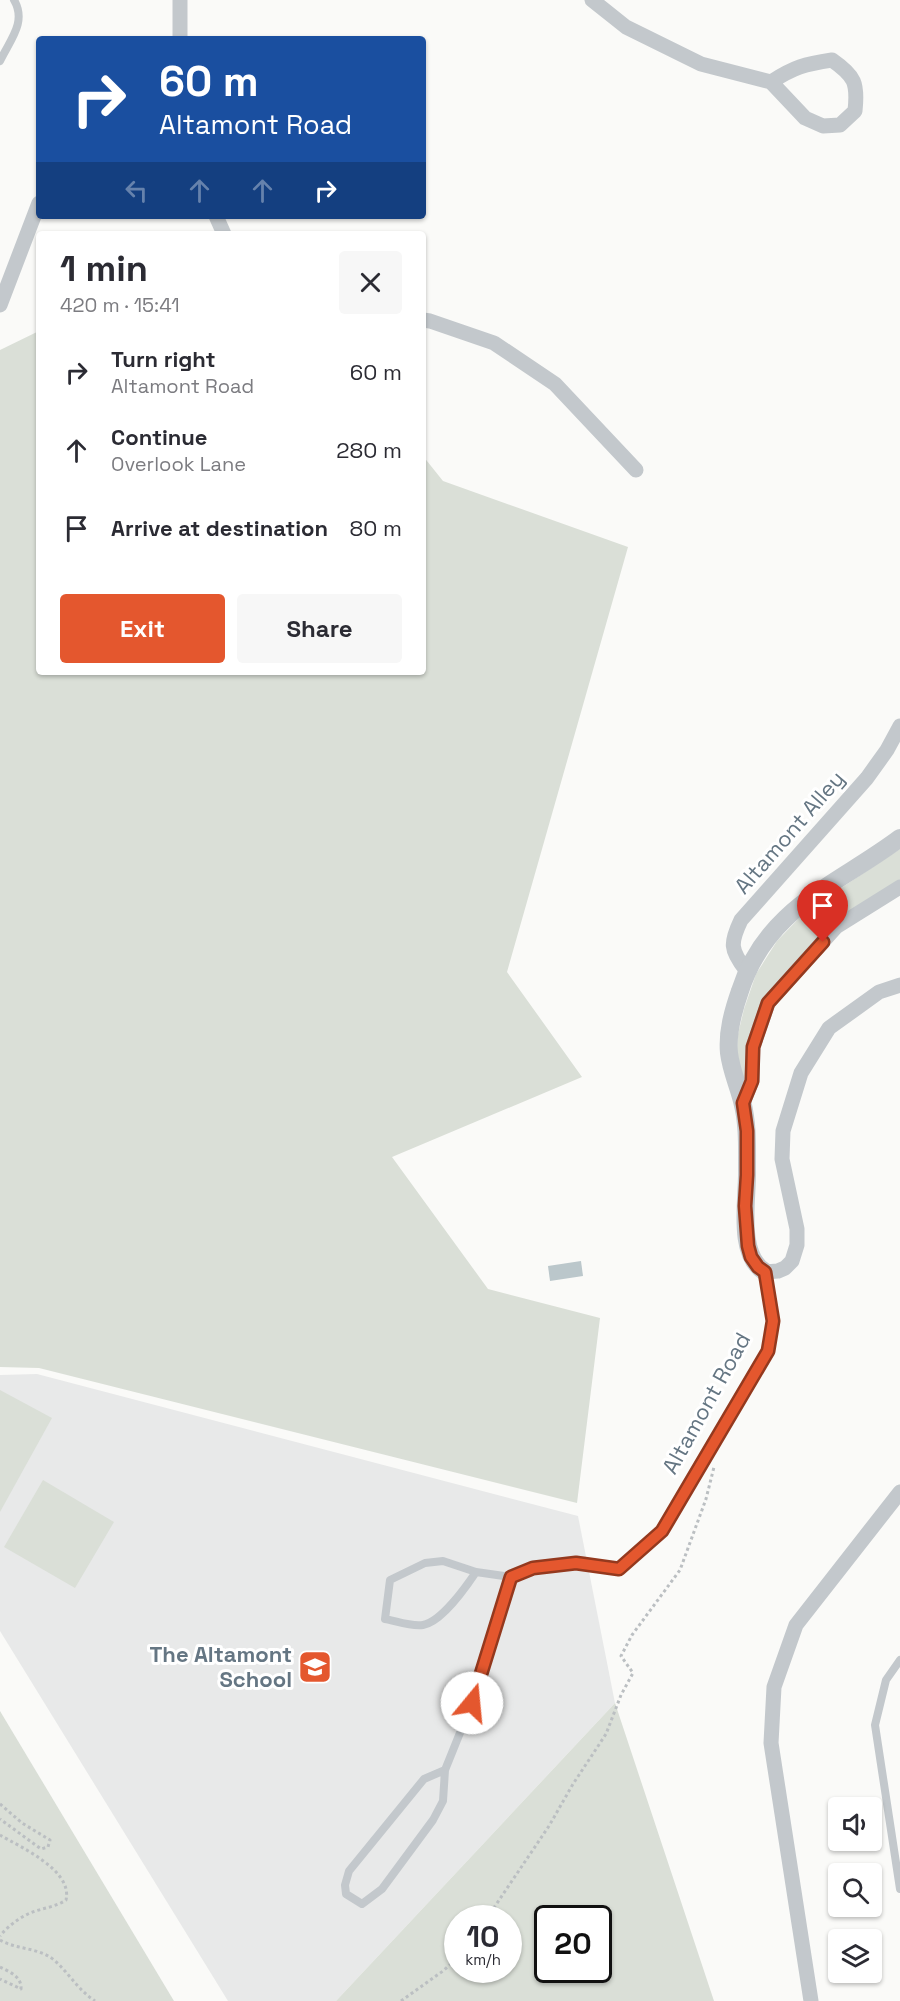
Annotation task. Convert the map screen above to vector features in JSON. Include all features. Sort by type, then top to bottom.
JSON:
[{"type":"street","points":[[180,0],[180,36]]},
{"type":"street","points":[[592,0],[626,27],[700,64],[771,82],[805,118],[823,126],[840,125],[855,111],[857,91],[848,72],[832,60],[791,69],[771,82]]},
{"type":"street","points":[[0,305],[36,211]]},
{"type":"street","points":[[426,320],[494,343],[555,384],[636,470]]},
{"type":"street","name":"Altamont Alley","points":[[747,970],[736,958],[733,949],[733,936],[741,920],[867,778],[887,750],[900,726]]},
{"type":"street","name":"Altamont Road","points":[[765,1272],[751,1257],[748,1246],[745,1206],[747,1131],[743,1103],[732,1069],[729,1034],[734,1008],[747,970],[759,948],[795,908],[900,838]]},
{"type":"street","points":[[743,1103],[752,1081],[753,1047],[768,1003],[837,927],[900,887]]},
{"type":"street","points":[[765,1272],[785,1268],[792,1261],[797,1245],[797,1229],[782,1159],[783,1131],[801,1073],[829,1028],[879,992],[900,985]]},
{"type":"street","points":[[811,2001],[771,1743],[774,1687],[796,1624],[898,1500]]},
{"type":"lane","points":[[0,61],[20,20],[18,7],[14,0]]},
{"type":"lane","name":"Altamont Road","points":[[511,1577],[533,1568],[576,1563],[619,1569],[662,1531],[768,1351],[773,1321],[765,1272]]},
{"type":"lane","points":[[445,1770],[424,1779],[350,1870],[345,1885],[346,1894],[362,1905],[382,1889],[433,1820],[443,1801],[445,1770],[472,1703],[511,1577],[476,1572],[443,1561],[425,1563],[390,1580],[385,1619],[422,1626],[435,1620],[463,1591],[476,1572]]},
{"type":"lane","points":[[900,1660],[886,1680],[875,1725],[900,1889]]},
{"type":"path","points":[[496,1905],[549,1826],[606,1734],[633,1673],[621,1656],[632,1635],[680,1570],[719,1458]]},
{"type":"path","points":[[0,1804],[22,1823],[50,1840],[48,1846],[41,1849],[0,1820]]},
{"type":"path","points":[[0,1835],[39,1856],[58,1875],[68,1893],[66,1900],[60,1904],[30,1913],[0,1936]]},
{"type":"path","points":[[0,1940],[9,1945],[32,1949],[54,1960],[85,1994],[95,2001]]},
{"type":"path","points":[[0,1967],[18,1977],[22,1984],[21,1989],[0,1979]]},
{"type":"path","points":[[401,2001],[444,1970]]},
{"type":"shaded area","points":[[36,332],[36,675],[426,675],[426,460],[443,481],[628,547],[507,972],[582,1077],[392,1157],[488,1289],[600,1318],[577,1503],[39,1368],[0,1367],[0,350]]},
{"type":"shaded area","points":[[900,849],[900,881],[779,980],[745,1079],[742,1079],[737,1051],[738,1034],[744,1009],[756,974],[777,941],[805,912]]},
{"type":"shaded area","points":[[581,1261],[583,1276],[550,1281],[548,1266]]},
{"type":"shaded area","name":"The Altamont School","points":[[37,1374],[578,1516],[615,1703],[336,2001],[228,2001],[0,1631],[0,1375]]},
{"type":"shaded area","points":[[0,1390],[52,1418],[0,1512]]},
{"type":"shaded area","points":[[43,1480],[114,1522],[75,1588],[4,1547]]},
{"type":"shaded area","points":[[615,1703],[714,2001],[336,2001]]},
{"type":"shaded area","points":[[0,1711],[174,2001],[0,2001]]},
{"type":"place","name":"The Altamont School","points":[[315,1667]]},
{"type":"route","points":[[472,1703],[511,1577],[533,1568],[576,1563],[619,1569],[662,1531],[768,1351],[773,1321],[768,1281],[765,1272],[751,1257],[748,1246],[745,1206],[747,1131],[743,1103],[752,1081],[753,1047],[768,1003],[823,942]]}]
